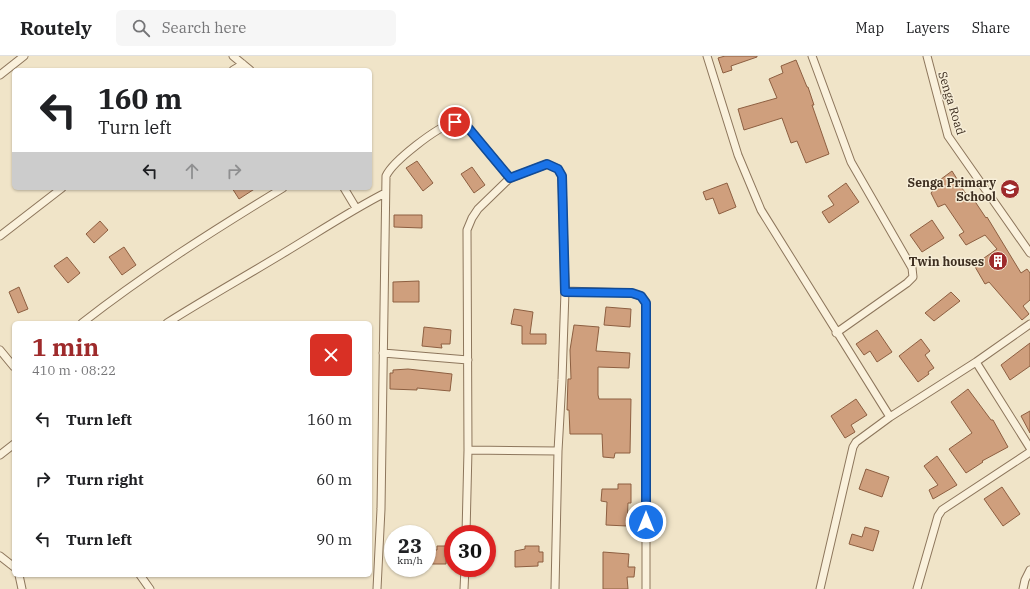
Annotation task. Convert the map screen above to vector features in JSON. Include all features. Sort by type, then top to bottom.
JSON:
[{"type":"street","points":[[0,75],[24,56]]},
{"type":"street","points":[[233,56],[247,68]]},
{"type":"street","points":[[706,56],[738,155],[761,210],[836,333],[890,417]]},
{"type":"street","points":[[812,56],[844,149],[912,268],[913,277],[908,283],[836,333]]},
{"type":"street","name":"Senga Road","points":[[927,56],[948,136],[1030,253]]},
{"type":"street","points":[[236,68],[242,64]]},
{"type":"street","points":[[378,589],[386,176],[394,163],[442,127],[455,122],[465,124],[510,178]]},
{"type":"street","points":[[466,525],[468,450],[467,230],[478,209],[510,178],[547,164],[558,169],[562,176],[565,292],[558,451],[555,589]]},
{"type":"street","points":[[0,236],[59,190]]},
{"type":"street","points":[[85,321],[117,296],[217,228],[280,190]]},
{"type":"street","points":[[345,190],[356,208]]},
{"type":"street","points":[[170,321],[212,294],[356,208],[385,193]]},
{"type":"street","points":[[565,292],[632,293],[641,296],[646,303],[646,589]]},
{"type":"street","points":[[820,589],[853,447],[856,442],[890,417],[976,362],[1030,324]]},
{"type":"street","points":[[0,350],[12,365]]},
{"type":"street","points":[[383,353],[468,360]]},
{"type":"street","points":[[976,362],[1030,448]]},
{"type":"street","points":[[0,455],[12,446]]},
{"type":"street","points":[[468,450],[558,451]]},
{"type":"street","points":[[917,589],[938,516],[942,510],[1030,452]]},
{"type":"street","points":[[0,556],[12,565]]},
{"type":"street","points":[[1023,589],[1024,580],[1030,570]]},
{"type":"street","points":[[19,577],[22,589]]},
{"type":"street","points":[[141,577],[150,589]]},
{"type":"street","points":[[464,589],[465,577]]},
{"type":"building","points":[[725,56],[757,57],[731,66],[732,70],[723,73],[718,58]]},
{"type":"building","points":[[796,60],[808,87],[814,105],[812,105],[829,154],[806,163],[797,141],[791,143],[782,118],[744,130],[738,109],[777,98],[769,79],[783,73],[781,66]]},
{"type":"building","points":[[417,161],[433,183],[423,191],[406,168]]},
{"type":"building","points":[[472,167],[485,185],[474,193],[461,174]]},
{"type":"building","points":[[952,171],[957,179],[956,180],[967,195],[970,194],[986,218],[987,217],[1021,273],[1027,269],[1030,273],[1030,300],[1023,306],[1029,314],[1022,320],[989,282],[985,284],[974,265],[997,249],[985,235],[966,245],[959,235],[964,232],[945,204],[938,207],[931,193],[935,188],[933,185]]},
{"type":"building","points":[[727,183],[736,207],[719,214],[713,198],[706,200],[703,192]]},
{"type":"building","points":[[846,183],[859,202],[829,223],[822,212],[834,205],[828,196]]},
{"type":"building","points":[[233,190],[253,190],[239,199]]},
{"type":"building","points":[[394,215],[422,215],[422,228],[394,227]]},
{"type":"building","points":[[932,220],[944,238],[922,252],[910,235]]},
{"type":"building","points":[[100,221],[108,230],[94,243],[86,234]]},
{"type":"building","points":[[124,247],[136,265],[122,275],[109,257]]},
{"type":"building","points":[[67,257],[80,273],[68,283],[54,266]]},
{"type":"building","points":[[419,281],[419,302],[393,302],[393,282]]},
{"type":"building","points":[[19,287],[28,309],[18,313],[9,292]]},
{"type":"building","points":[[951,292],[960,301],[934,321],[925,313]]},
{"type":"building","points":[[606,307],[631,309],[630,327],[604,325]]},
{"type":"building","points":[[514,309],[533,312],[530,334],[546,334],[546,344],[522,344],[522,326],[511,324]]},
{"type":"building","points":[[574,325],[599,327],[596,351],[630,353],[629,368],[598,367],[598,395],[599,399],[631,399],[630,453],[615,453],[614,458],[603,457],[602,434],[570,434],[569,410],[567,410],[568,379],[571,379],[570,350]]},
{"type":"building","points":[[424,327],[451,330],[450,344],[441,344],[442,348],[422,346]]},
{"type":"building","points":[[877,330],[892,352],[877,362],[870,351],[864,355],[856,344]]},
{"type":"building","points":[[921,339],[930,351],[925,355],[934,368],[928,372],[929,374],[918,382],[899,356]]},
{"type":"building","points":[[1030,343],[1030,366],[1010,380],[1001,365]]},
{"type":"building","points":[[408,369],[452,374],[450,391],[417,388],[417,390],[390,389],[390,373],[393,373],[393,370]]},
{"type":"building","points":[[968,389],[991,420],[993,420],[1008,447],[982,461],[983,462],[966,473],[949,449],[972,433],[951,402]]},
{"type":"building","points":[[856,399],[867,415],[851,425],[855,432],[845,438],[831,416]]},
{"type":"building","points":[[1030,411],[1030,433],[1021,416]]},
{"type":"building","points":[[937,456],[957,485],[933,499],[929,490],[938,485],[924,466]]},
{"type":"building","points":[[866,469],[889,477],[882,497],[859,489]]},
{"type":"building","points":[[618,484],[631,484],[631,503],[628,503],[627,526],[606,525],[607,502],[601,501],[602,489],[618,489]]},
{"type":"building","points":[[1002,487],[1020,514],[1003,526],[984,499]]},
{"type":"building","points":[[865,527],[879,531],[873,551],[849,544],[852,534],[862,537]]},
{"type":"building","points":[[437,546],[444,546],[444,564],[436,564]]},
{"type":"building","points":[[525,546],[539,546],[539,552],[543,552],[543,562],[538,562],[538,566],[515,567],[515,551],[525,549]]},
{"type":"building","points":[[603,552],[629,554],[628,567],[635,567],[634,577],[627,577],[628,589],[603,589]]},
{"type":"place","name":"Senga Primary School","points":[[1010,189]]},
{"type":"place","name":"Twin houses","points":[[998,261]]},
{"type":"route","points":[[455,122],[465,124],[510,178],[547,164],[558,169],[562,176],[565,292],[632,293],[641,296],[646,303],[646,522]]}]
